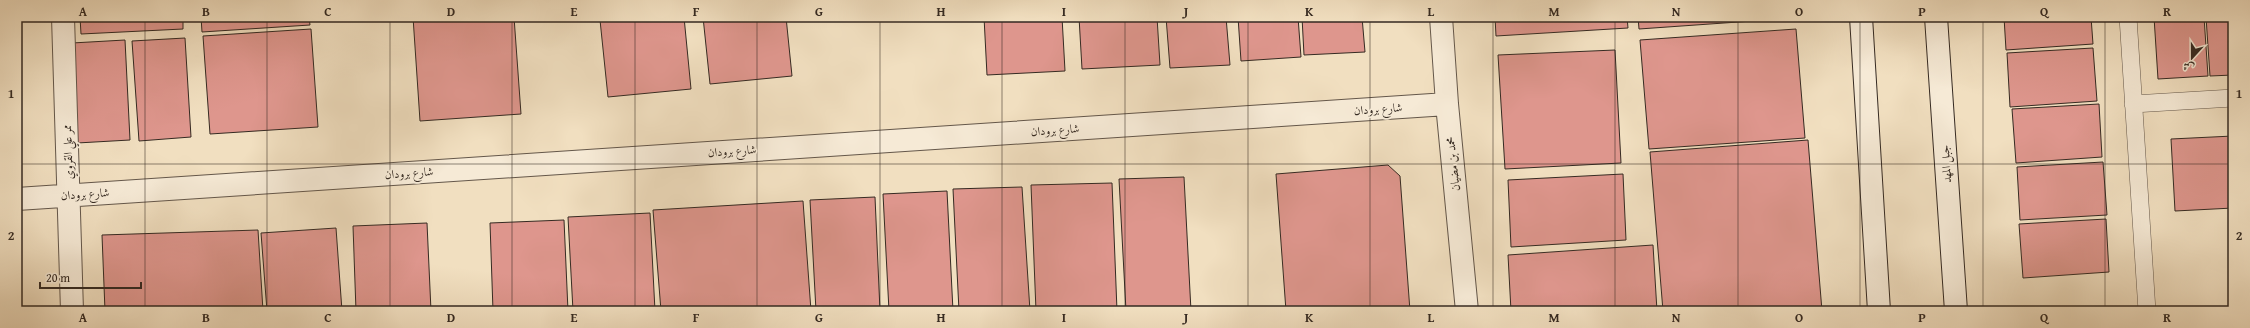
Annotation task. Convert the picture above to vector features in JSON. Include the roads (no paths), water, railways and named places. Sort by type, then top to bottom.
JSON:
[{"type":"street","name":"ممر علي القروي","points":[[64,17],[72,311]]},
{"type":"street","name":"محمد بن مضيان","points":[[1441,17],[1447,104],[1467,311]]},
{"type":"street","points":[[1861,17],[1879,311]]},
{"type":"street","name":"جبل المهد","points":[[1936,17],[1956,311]]},
{"type":"street","name":"شارع برودان","points":[[17,199],[1447,104]]},
{"type":"lane","points":[[2128,17],[2147,311]]},
{"type":"lane","points":[[2133,104],[2233,98]]}]
